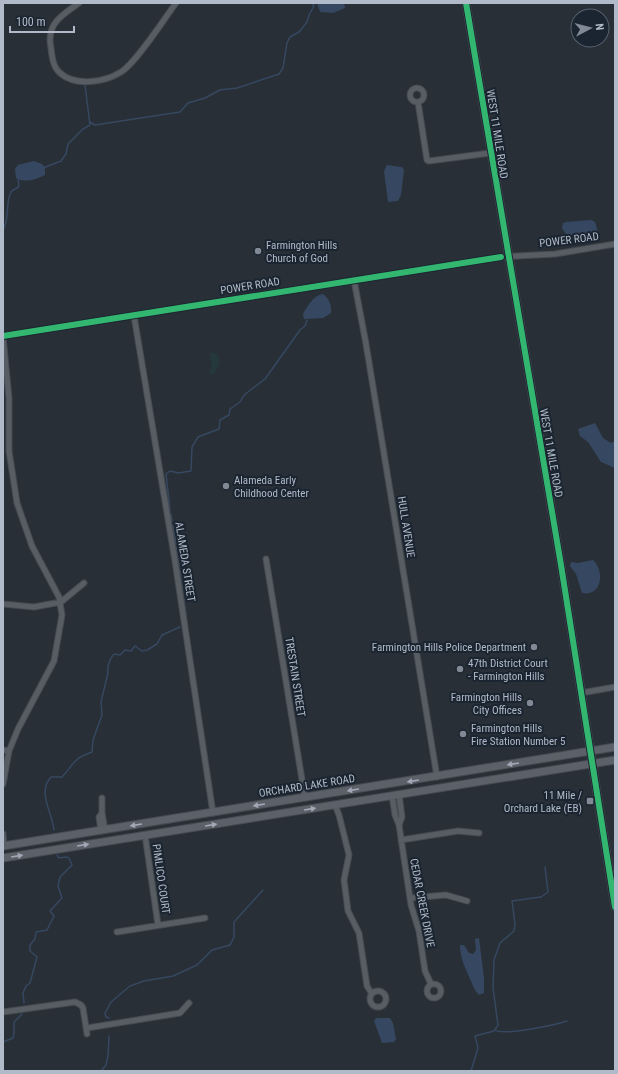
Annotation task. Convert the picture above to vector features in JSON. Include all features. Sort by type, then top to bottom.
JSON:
[{"type":"main road","name":"WEST 11 MILE ROAD","points":[[466,3],[581,693],[591,764],[615,907]]},
{"type":"main road","name":"ORCHARD LAKE ROAD","points":[[4,846],[437,777],[613,747]]},
{"type":"main road","points":[[607,761],[607,751],[613,747]]},
{"type":"main road","points":[[570,767],[575,761],[574,754]]},
{"type":"main road","name":"ORCHARD LAKE ROAD","points":[[3,858],[615,760]]},
{"type":"main road","points":[[478,782],[477,774],[482,769]]},
{"type":"main road","points":[[465,772],[467,784]]},
{"type":"main road","points":[[393,795],[403,790],[437,785],[440,783],[437,777]]},
{"type":"main road","points":[[335,805],[334,798],[339,792]]},
{"type":"main road","points":[[227,822],[242,816],[276,811],[278,808],[278,802]]},
{"type":"main road","points":[[169,832],[168,824],[174,818]]},
{"type":"main road","points":[[30,854],[38,849],[67,844],[70,840],[69,836]]},
{"type":"street","points":[[79,3],[55,22],[50,38],[50,45],[55,67],[60,74],[76,80],[85,81],[112,77],[126,69],[176,3]]},
{"type":"street","points":[[418,102],[427,160],[429,161],[490,153]]},
{"type":"street","name":"POWER ROAD","points":[[3,336],[508,256],[555,254],[615,244]]},
{"type":"street","name":"HULL AVENUE","points":[[354,280],[366,344],[437,777]]},
{"type":"street","name":"ALAMEDA STREET","points":[[134,316],[213,813]]},
{"type":"street","points":[[3,336],[9,398],[6,439],[14,489],[32,546],[61,602],[61,627],[54,661],[18,729],[9,751],[3,784]]},
{"type":"street","name":"TRESTAIN STREET","points":[[266,560],[305,798]]},
{"type":"street","points":[[3,604],[34,607],[61,602],[84,584]]},
{"type":"street","points":[[581,693],[615,687]]},
{"type":"street","points":[[3,750],[9,751]]},
{"type":"street","name":"CEDAR CREEK DRIVE","points":[[393,795],[402,817],[399,825],[410,898],[419,931],[425,970],[431,984]]},
{"type":"street","points":[[102,798],[102,813],[104,817],[103,830]]},
{"type":"street","points":[[335,805],[349,855],[344,880],[348,911],[359,933],[367,986],[372,994]]},
{"type":"street","points":[[401,840],[458,831],[479,833]]},
{"type":"street","points":[[3,834],[4,846]]},
{"type":"street","name":"PIMLICO COURT","points":[[145,835],[158,925]]},
{"type":"street","points":[[410,898],[446,895],[467,901]]},
{"type":"street","name":"PIMLICO COURT","points":[[117,932],[205,918]]},
{"type":"street","points":[[3,1012],[75,1002],[83,1008],[87,1031],[180,1013],[189,1003]]},
{"type":"green space","points":[[211,352],[218,355],[220,363],[214,374],[209,374],[212,364],[210,359]]},
{"type":"water","points":[[317,3],[344,3],[345,8],[333,13],[320,12]]},
{"type":"water","points":[[34,161],[42,164],[45,168],[45,175],[30,180],[20,180],[16,178],[15,169],[18,165]]},
{"type":"water","points":[[387,165],[402,167],[404,170],[401,195],[398,201],[388,202],[384,171]]},
{"type":"water","points":[[591,220],[595,222],[598,232],[595,234],[583,236],[570,235],[566,234],[562,228],[563,223],[566,222]]},
{"type":"water","points":[[323,294],[330,302],[331,313],[323,318],[304,319],[303,314],[309,304],[317,296]]},
{"type":"water","points":[[595,423],[603,438],[611,443],[615,441],[615,468],[601,462],[588,442],[580,436],[578,429]]},
{"type":"water","points":[[593,560],[599,570],[600,582],[594,591],[582,593],[576,574],[570,566],[571,562],[578,563]]},
{"type":"water","points":[[479,938],[484,978],[484,993],[479,995],[465,966],[460,945],[464,945],[469,953],[473,954],[476,950],[475,939]]},
{"type":"water","points":[[376,1018],[390,1018],[393,1023],[396,1039],[394,1042],[382,1043],[374,1021]]},
{"type":"waterway","points":[[90,122],[95,125],[180,112],[188,103],[205,98],[220,90],[237,88],[279,74],[283,68],[287,43],[290,37],[299,32],[307,22],[314,6],[312,3]]},
{"type":"waterway","points":[[43,168],[61,161],[66,154],[68,144],[83,129],[90,125],[85,85]]},
{"type":"waterway","points":[[3,230],[6,221],[9,197],[11,192],[19,186],[18,178]]},
{"type":"waterway","points":[[170,510],[166,474],[170,471],[178,473],[191,471],[192,447],[198,437],[219,429],[220,420],[229,415],[230,409],[240,402],[244,395],[265,379],[300,330],[305,326],[307,320]]},
{"type":"waterway","points":[[171,514],[172,521]]},
{"type":"waterway","points":[[173,526],[176,544]]},
{"type":"waterway","points":[[176,547],[179,566]]},
{"type":"waterway","points":[[180,571],[183,595]]},
{"type":"waterway","points":[[184,599],[187,623]]},
{"type":"waterway","points":[[54,830],[46,802],[45,789],[51,777],[62,777],[77,759],[92,752],[93,740],[102,715],[101,702],[108,673],[108,665],[111,658],[114,654],[120,655],[125,650],[131,651],[135,646],[142,651],[147,650],[157,644],[162,635],[180,627]]},
{"type":"waterway","points":[[24,1003],[23,993],[26,986],[30,983],[37,957],[30,951],[30,945],[35,939],[36,932],[47,930],[54,916],[50,911],[62,898],[58,886],[60,877],[72,865],[69,858],[59,858],[57,855]]},
{"type":"waterway","points":[[471,1071],[478,1048],[475,1036],[494,1031],[498,1025],[493,988],[494,960],[500,943],[514,931],[515,924],[512,901],[541,897],[548,892],[545,867]]},
{"type":"waterway","points":[[109,1018],[106,1017],[105,1013],[111,1002],[130,986],[144,981],[173,976],[197,965],[212,950],[230,945],[234,937],[234,922],[263,890]]},
{"type":"waterway","points":[[3,1042],[13,1038],[14,1022],[22,1014]]},
{"type":"waterway","points":[[495,1030],[500,1032],[519,1031],[567,1021]]},
{"type":"waterway","points":[[101,1071],[106,1065],[109,1036]]},
{"type":"cycle path","points":[[466,3],[561,565],[615,907]]},
{"type":"cycle path","points":[[3,336],[501,257]]},
{"type":"place","name":"Farmington Hills Church of God","points":[[258,251]]},
{"type":"place","name":"Alameda Early Childhood Center","points":[[226,486]]},
{"type":"place","name":"Farmington Hills Police Department","points":[[534,647]]},
{"type":"place","name":"47th District Court - Farmington Hills","points":[[460,669]]},
{"type":"place","name":"Farmington Hills City Offices","points":[[530,703]]},
{"type":"place","name":"Farmington Hills Fire Station Number 5","points":[[463,734]]},
{"type":"place","name":"11 Mile / Orchard Lake (EB)","points":[[590,801]]}]
